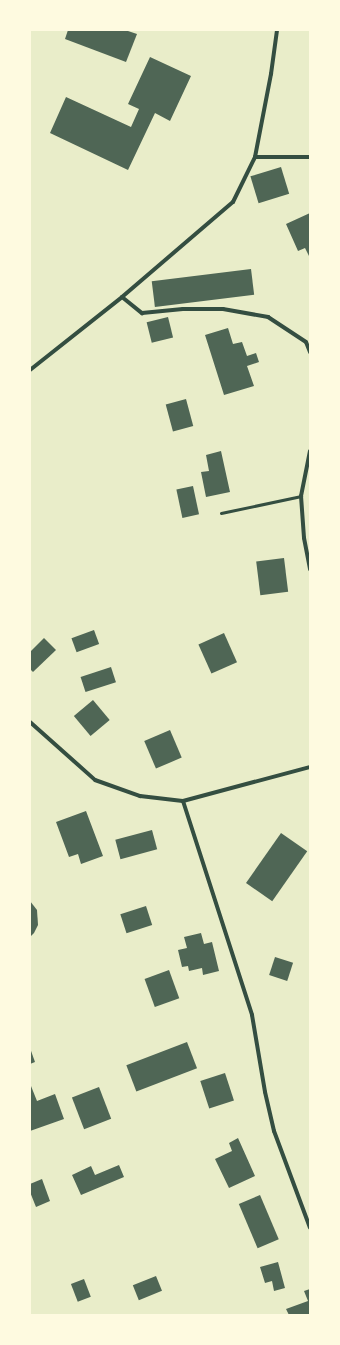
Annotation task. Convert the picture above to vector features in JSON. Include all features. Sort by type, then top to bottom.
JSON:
[{"type":"street","points":[[30,370],[122,297],[232,202],[255,157],[271,74],[277,30]]},
{"type":"street","points":[[255,157],[310,157]]},
{"type":"street","points":[[122,297],[142,313],[183,309],[222,309],[268,317],[306,342],[310,352]]},
{"type":"street","points":[[310,451],[301,496],[304,538],[310,569]]},
{"type":"street","points":[[30,722],[95,780],[140,796],[183,801],[310,767]]},
{"type":"street","points":[[183,801],[252,1014],[265,1092],[274,1131],[310,1228]]},
{"type":"lane","points":[[221,513],[301,496]]},
{"type":"building","points":[[68,30],[125,30],[137,34],[126,62],[65,39]]},
{"type":"building","points":[[150,57],[191,76],[170,121],[155,113],[128,170],[50,133],[66,97],[131,127],[139,109],[128,104]]},
{"type":"building","points":[[281,167],[289,194],[259,203],[250,176]]},
{"type":"building","points":[[310,213],[310,258],[305,248],[298,251],[286,224]]},
{"type":"building","points":[[251,269],[254,295],[155,307],[152,281]]},
{"type":"building","points":[[168,317],[173,337],[152,343],[147,322]]},
{"type":"building","points":[[228,328],[233,344],[242,342],[247,356],[256,353],[259,362],[247,366],[254,386],[224,395],[205,335]]},
{"type":"building","points":[[186,399],[193,426],[173,431],[166,404]]},
{"type":"building","points":[[221,451],[230,492],[206,497],[201,472],[209,471],[206,455]]},
{"type":"building","points":[[193,486],[199,514],[182,518],[176,490]]},
{"type":"building","points":[[284,558],[288,592],[260,595],[256,561]]},
{"type":"building","points":[[94,630],[99,644],[77,652],[71,638]]},
{"type":"building","points":[[224,633],[237,662],[211,674],[198,644]]},
{"type":"building","points":[[44,638],[56,650],[33,672],[30,669],[30,652]]},
{"type":"building","points":[[111,667],[116,682],[86,692],[81,677]]},
{"type":"building","points":[[93,700],[110,720],[91,736],[74,716]]},
{"type":"building","points":[[170,730],[182,758],[156,769],[144,741]]},
{"type":"building","points":[[86,811],[103,856],[81,864],[78,854],[69,857],[56,822]]},
{"type":"building","points":[[152,830],[157,849],[120,859],[115,840]]},
{"type":"building","points":[[281,833],[307,851],[272,901],[246,883]]},
{"type":"building","points":[[30,901],[37,910],[38,925],[30,937]]},
{"type":"building","points":[[146,906],[152,925],[127,933],[120,914]]},
{"type":"building","points":[[201,933],[204,944],[212,942],[219,971],[203,975],[202,968],[189,971],[188,966],[182,967],[178,950],[187,948],[184,937]]},
{"type":"building","points":[[275,957],[293,963],[287,981],[269,975]]},
{"type":"building","points":[[169,970],[179,998],[155,1007],[145,979]]},
{"type":"building","points":[[187,1042],[197,1068],[136,1091],[126,1065]]},
{"type":"building","points":[[30,1048],[35,1062],[30,1064]]},
{"type":"building","points":[[225,1073],[234,1101],[209,1109],[200,1081]]},
{"type":"building","points":[[31,1086],[37,1101],[55,1094],[64,1119],[30,1131]]},
{"type":"building","points":[[99,1087],[111,1119],[84,1129],[72,1097]]},
{"type":"building","points":[[238,1138],[255,1176],[229,1188],[215,1159],[232,1151],[229,1143]]},
{"type":"building","points":[[119,1165],[124,1177],[81,1195],[72,1175],[91,1166],[95,1175]]},
{"type":"building","points":[[42,1179],[50,1201],[36,1207],[30,1192],[30,1184]]},
{"type":"building","points":[[260,1195],[279,1239],[258,1248],[239,1204]]},
{"type":"building","points":[[278,1262],[285,1288],[274,1291],[272,1281],[265,1283],[260,1267]]},
{"type":"building","points":[[156,1276],[162,1291],[139,1300],[133,1285]]},
{"type":"building","points":[[84,1279],[91,1297],[78,1302],[71,1284]]},
{"type":"building","points":[[310,1289],[310,1315],[289,1315],[286,1309],[308,1301],[304,1291]]}]
